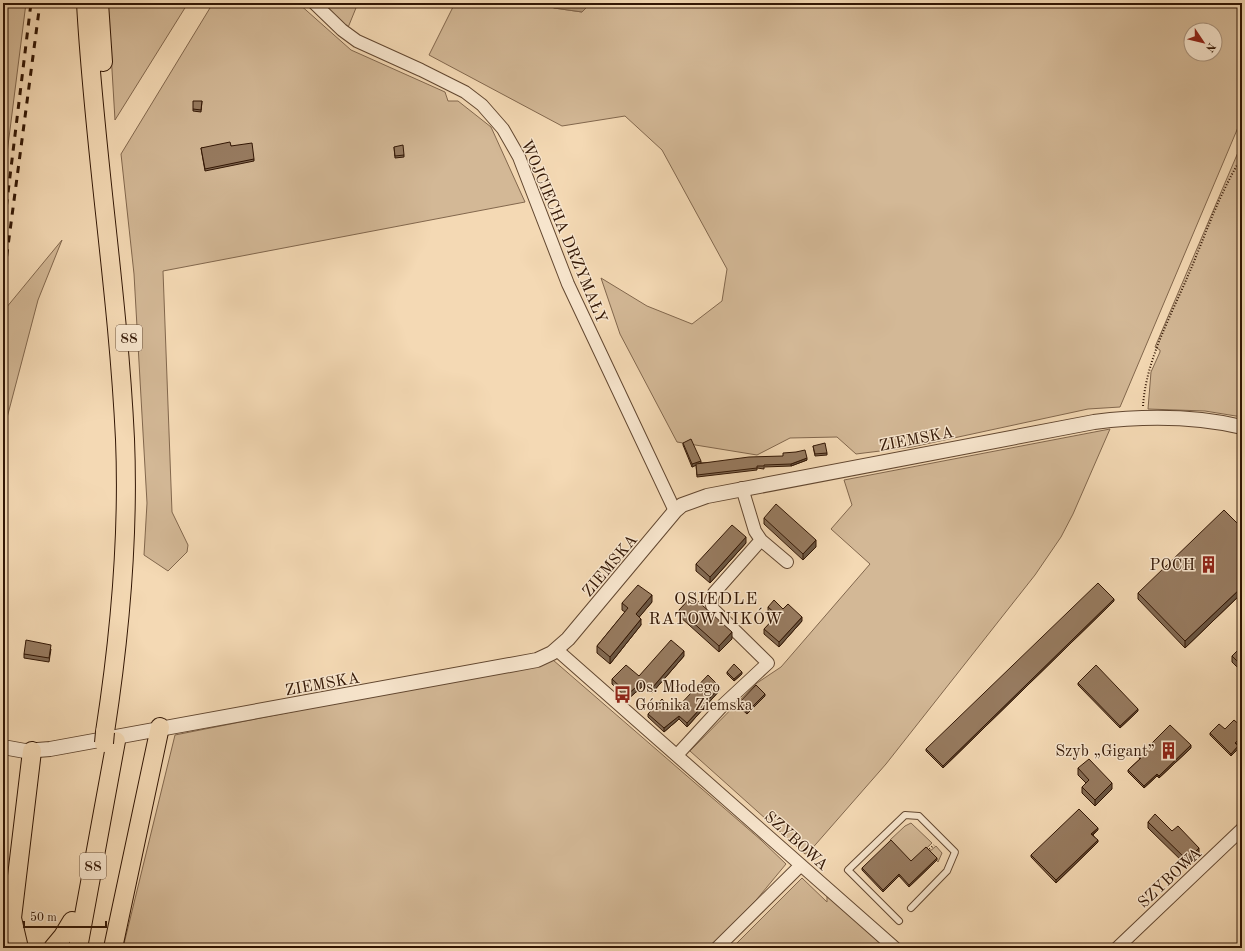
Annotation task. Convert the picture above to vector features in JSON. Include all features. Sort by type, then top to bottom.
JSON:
[{"type":"main road","name":"88","points":[[67,948],[111,737],[126,536],[126,468],[121,380],[86,3]]},
{"type":"main road","name":"88","points":[[78,948],[111,737],[132,620],[138,538],[138,485],[133,380],[99,3]]},
{"type":"main road","points":[[113,948],[160,727]]},
{"type":"main road","points":[[20,946],[12,918],[32,751]]},
{"type":"main road","points":[[53,948],[63,936],[72,921]]},
{"type":"street","name":"WOJCIECHA DRZYMAŁY","points":[[314,3],[342,30],[357,41],[421,70],[464,92],[489,112],[502,129],[519,157],[568,284],[675,511]]},
{"type":"street","name":"ZIEMSKA","points":[[3,747],[32,751],[96,741],[160,727],[303,704],[529,662],[542,658],[557,650],[584,621],[675,511],[682,505],[692,500],[742,488],[1094,422],[1143,419],[1200,420],[1242,428]]},
{"type":"street","points":[[742,488],[755,530],[761,540],[787,562]]},
{"type":"street","points":[[677,755],[724,704],[768,663],[713,609],[711,601],[714,593],[761,540]]},
{"type":"street","name":"SZYBOWA","points":[[557,650],[895,948]]},
{"type":"street","name":"SZYBOWA","points":[[1117,948],[1242,829]]},
{"type":"street","points":[[717,948],[801,865]]},
{"type":"lane","points":[[899,921],[848,870],[905,815],[919,816],[955,852],[947,870],[911,908]]},
{"type":"path","points":[[1143,419],[1144,392],[1150,366],[1225,189],[1242,157]]},
{"type":"path","points":[[927,851],[934,845]]},
{"type":"shaded area","points":[[3,3],[26,3],[3,185]]},
{"type":"shaded area","points":[[108,3],[188,3],[115,120]]},
{"type":"shaded area","points":[[213,3],[298,3],[351,50],[445,92],[448,101],[458,101],[491,127],[525,202],[163,271],[172,512],[188,545],[187,552],[168,571],[144,555],[147,503],[134,274],[121,154]]},
{"type":"shaded area","points":[[320,3],[358,3],[347,30]]},
{"type":"shaded area","points":[[455,3],[546,3],[554,8],[582,12],[591,3],[1242,3],[1242,118],[1120,407],[1088,409],[912,447],[856,454],[837,437],[790,438],[757,455],[677,442],[620,334],[601,278],[647,306],[692,324],[722,301],[727,269],[662,150],[625,116],[562,126],[429,55]]},
{"type":"shaded area","points":[[546,3],[591,3],[582,12],[554,8]]},
{"type":"shaded area","points":[[1242,143],[1242,417],[1205,411],[1148,409],[1151,372],[1160,352],[1160,350],[1155,347]]},
{"type":"shaded area","points":[[62,240],[38,300],[3,433],[3,331],[6,308]]},
{"type":"shaded area","points":[[1110,429],[1073,514],[1061,537],[1035,575],[886,764],[809,852],[805,854],[690,751],[757,683],[781,667],[870,564],[831,529],[852,505],[844,480]]},
{"type":"shaded area","points":[[553,660],[761,840],[786,864],[757,899],[710,948],[123,948],[175,735]]},
{"type":"shaded area","points":[[911,823],[932,843],[911,863],[890,840],[905,826]]},
{"type":"shaded area","points":[[936,846],[942,853],[938,862],[929,852]]},
{"type":"shaded area","points":[[802,878],[827,902],[827,896],[886,948],[732,948]]},
{"type":"building","points":[[193,101],[202,101],[201,110],[193,109]]},
{"type":"building","points":[[230,142],[231,146],[252,143],[254,159],[205,169],[201,148]]},
{"type":"building","points":[[403,145],[404,155],[395,156],[394,147]]},
{"type":"building","points":[[691,439],[701,461],[692,464],[683,443]]},
{"type":"building","points":[[825,443],[827,453],[815,454],[813,446]]},
{"type":"building","points":[[805,450],[807,458],[791,464],[764,465],[757,466],[757,468],[697,475],[696,464],[749,457],[783,456],[783,453]]},
{"type":"building","points":[[776,504],[816,540],[803,554],[764,518]]},
{"type":"building","name":"POCH","points":[[1224,510],[1242,528],[1242,587],[1185,641],[1138,593]]},
{"type":"building","points":[[732,525],[746,537],[710,577],[696,564]]},
{"type":"building","points":[[1098,583],[1114,599],[943,766],[926,749]]},
{"type":"building","points":[[638,585],[652,595],[636,614],[641,619],[610,657],[597,646],[628,608],[622,603]]},
{"type":"building","points":[[692,596],[732,632],[719,646],[679,610]]},
{"type":"building","points":[[774,600],[783,609],[788,604],[802,617],[779,642],[764,629],[777,615],[768,607]]},
{"type":"building","points":[[26,640],[51,645],[49,658],[24,654]]},
{"type":"building","points":[[671,640],[684,651],[652,688],[643,681],[628,694],[612,679],[626,665],[639,676]]},
{"type":"building","points":[[1242,646],[1242,666],[1232,656]]},
{"type":"building","points":[[734,664],[742,672],[734,679],[727,672]]},
{"type":"building","points":[[1096,665],[1138,709],[1120,726],[1078,683]]},
{"type":"building","points":[[708,675],[720,687],[687,723],[679,716],[664,728],[648,714],[662,699],[674,711]]},
{"type":"building","points":[[756,685],[765,694],[747,712],[738,704]]},
{"type":"building","points":[[1234,720],[1242,727],[1242,736],[1235,743],[1238,746],[1231,754],[1210,733],[1219,724],[1225,729]]},
{"type":"building","points":[[1170,725],[1191,745],[1159,776],[1157,774],[1144,786],[1128,770],[1141,758],[1139,756]]},
{"type":"building","points":[[1089,759],[1112,783],[1095,800],[1082,787],[1089,780],[1078,768]]},
{"type":"building","points":[[1079,809],[1098,828],[1091,834],[1098,840],[1056,880],[1031,855]]},
{"type":"building","points":[[1155,814],[1172,831],[1178,826],[1199,848],[1187,860],[1148,822]]},
{"type":"building","points":[[891,840],[911,861],[926,847],[937,858],[909,885],[899,874],[883,890],[862,868]]},
{"type":"railway","points":[[3,234],[31,3]]},
{"type":"railway","points":[[3,284],[40,3]]},
{"type":"place","name":"POCH","points":[[1208,564]]},
{"type":"place","name":"Os. Młodego Górnika Ziemska","points":[[622,695]]},
{"type":"place","name":"Szyb „Gigant”","points":[[1168,750]]},
{"type":"district","name":"OSIEDLE RATOWNIKÓW","points":[[716,608]]}]
